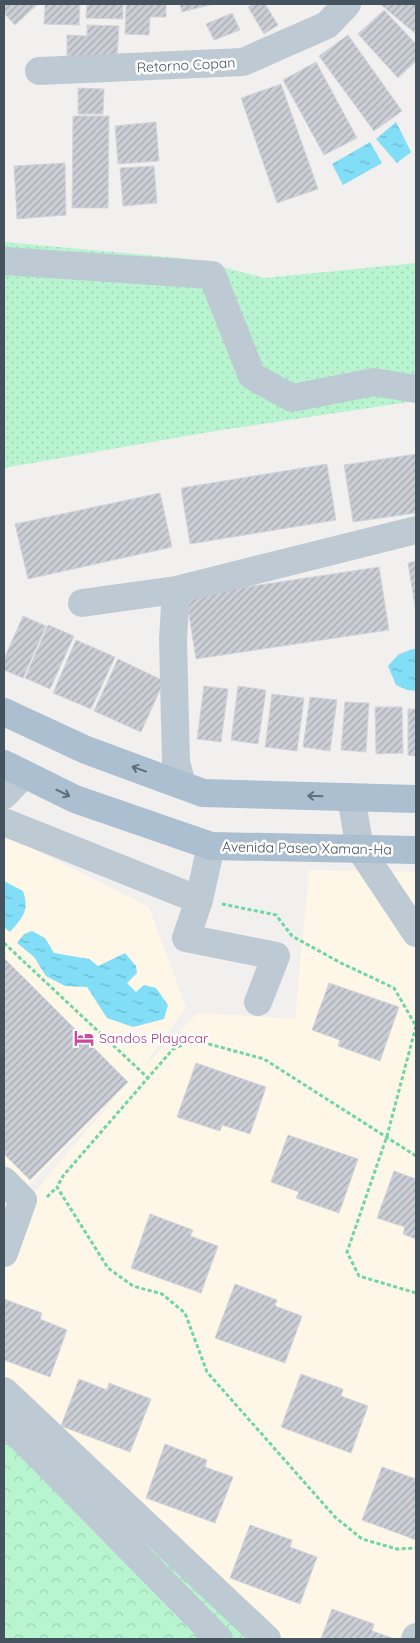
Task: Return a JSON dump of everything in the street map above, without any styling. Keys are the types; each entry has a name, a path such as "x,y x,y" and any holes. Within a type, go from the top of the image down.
{"main road":[{"path":"4,712 86,750 203,793 416,799"},
{"name":"Avenida Paseo Xaman-Ha","path":"14,769 75,799 211,846 416,850"}],"street":[{"name":"Retorno Copan","path":"39,72 243,62 327,25 346,4"},
{"path":"4,261 212,275 252,376 292,398 374,382 416,389"},
{"path":"82,603 176,590 416,530"},
{"path":"176,590 173,639 176,762 182,785"},
{"path":"4,795 14,769"},
{"path":"351,797 360,849 416,933"},
{"path":"4,822 199,900"},
{"path":"211,846 199,900 186,938 276,956 258,1002"},
{"path":"4,1181 23,1200 4,1253"},
{"path":"4,1391 267,1639"},
{"path":"4,1420 219,1639"}],"path":[{"path":"199,900 276,915 292,936 341,964 394,988 416,1026 388,1136 347,1252 359,1276 416,1294"},
{"path":"4,943 148,1078"},
{"path":"416,1156 388,1136 264,1059 194,1040 173,1049 63,1176 57,1187 108,1268 133,1286 162,1294 185,1313 207,1372 336,1517 362,1539 397,1549 416,1548"}],"shaded area":[{"path":"4,834 149,907 186,1007 144,1066 197,1013 295,1019 309,870 416,872 416,1639 255,1639 4,1383 4,1265 29,1199 117,1095 28,1186 4,1162"}],"green space":[{"path":"4,242 190,259 265,278 416,263 416,401 209,432 4,468"},
{"path":"4,1383 255,1639 4,1639"}],"water":[{"path":"396,122 411,152 397,163 376,139"},
{"path":"370,142 382,163 343,185 332,164"},
{"path":"416,649 416,691 407,690 396,685 388,666 398,655"},
{"path":"4,881 23,891 26,904 24,914 10,932 4,927"},
{"path":"32,931 45,938 54,953 89,959 98,966 125,953 136,966 137,973 127,983 136,992 144,985 156,988 168,1005 164,1019 133,1027 107,1018 87,987 65,986 46,976 34,957 17,943 24,934"}],"building":[{"path":"4,4 38,4 15,25 4,13"},
{"path":"45,4 80,4 79,25 44,24"},
{"path":"87,4 123,4 123,19 86,18"},
{"path":"126,4 166,4 166,17 150,17 149,35 125,34"},
{"path":"180,4 213,4 182,12"},
{"path":"254,4 265,4 278,25 264,34 248,7"},
{"path":"380,4 416,4 416,34"},
{"path":"384,10 416,44 416,64 415,62 398,78 358,34"},
{"path":"232,13 240,30 214,40 206,24"},
{"path":"87,25 119,26 117,58 67,56 67,35 87,36"},
{"path":"348,35 402,111 374,131 319,56"},
{"path":"316,62 357,138 324,155 283,80"},
{"path":"281,84 318,189 277,203 241,98"},
{"path":"78,88 104,89 103,114 78,114"},
{"path":"73,116 109,116 108,208 72,208"},
{"path":"156,122 159,161 118,164 115,126"},
{"path":"65,163 66,215 17,219 14,166"},
{"path":"154,166 157,203 123,206 120,168"},
{"path":"416,454 416,513 353,522 344,465"},
{"path":"327,464 336,520 190,544 181,488"},
{"path":"160,493 172,547 28,579 15,524"},
{"path":"416,561 416,613 408,563"},
{"path":"379,567 389,630 196,659 186,596"},
{"path":"23,616 46,626 23,678 4,670 4,659"},
{"path":"48,625 74,636 50,689 25,678"},
{"path":"76,640 115,657 91,709 53,693"},
{"path":"118,659 164,681 141,732 94,711"},
{"path":"204,686 228,689 221,742 197,739"},
{"path":"238,686 266,690 258,744 231,740"},
{"path":"272,694 304,698 297,751 265,747"},
{"path":"310,697 337,700 330,751 303,747"},
{"path":"345,702 369,703 366,752 341,750"},
{"path":"375,707 402,707 403,753 376,754"},
{"path":"408,709 416,709 416,756 408,755"},
{"path":"4,958 128,1082 30,1180 4,1154"},
{"path":"329,983 399,1007 380,1061 338,1046 340,1040 312,1030"},
{"path":"196,1063 266,1087 250,1134 222,1125 220,1131 177,1117"},
{"path":"288,1135 358,1159 339,1213 296,1198 299,1192 271,1182"},
{"path":"394,1171 416,1179 416,1239 403,1234 405,1227 377,1218"},
{"path":"150,1214 193,1230 190,1236 218,1246 201,1293 131,1268"},
{"path":"235,1284 277,1300 275,1306 302,1316 285,1363 215,1338"},
{"path":"4,1299 42,1313 40,1319 67,1330 50,1377 4,1360"},
{"path":"301,1374 343,1389 341,1396 368,1406 351,1453 281,1427"},
{"path":"79,1379 107,1390 109,1383 151,1399 130,1452 61,1426"},
{"path":"165,1444 207,1460 205,1467 233,1477 215,1523 146,1498"},
{"path":"382,1467 416,1479 416,1540 362,1520"},
{"path":"250,1525 292,1540 290,1547 317,1557 300,1604 230,1578"},
{"path":"332,1609 374,1624 372,1631 395,1639 321,1639"}],"place":[{"name":"Sandos Playacar","path":"84,1038"}]}
